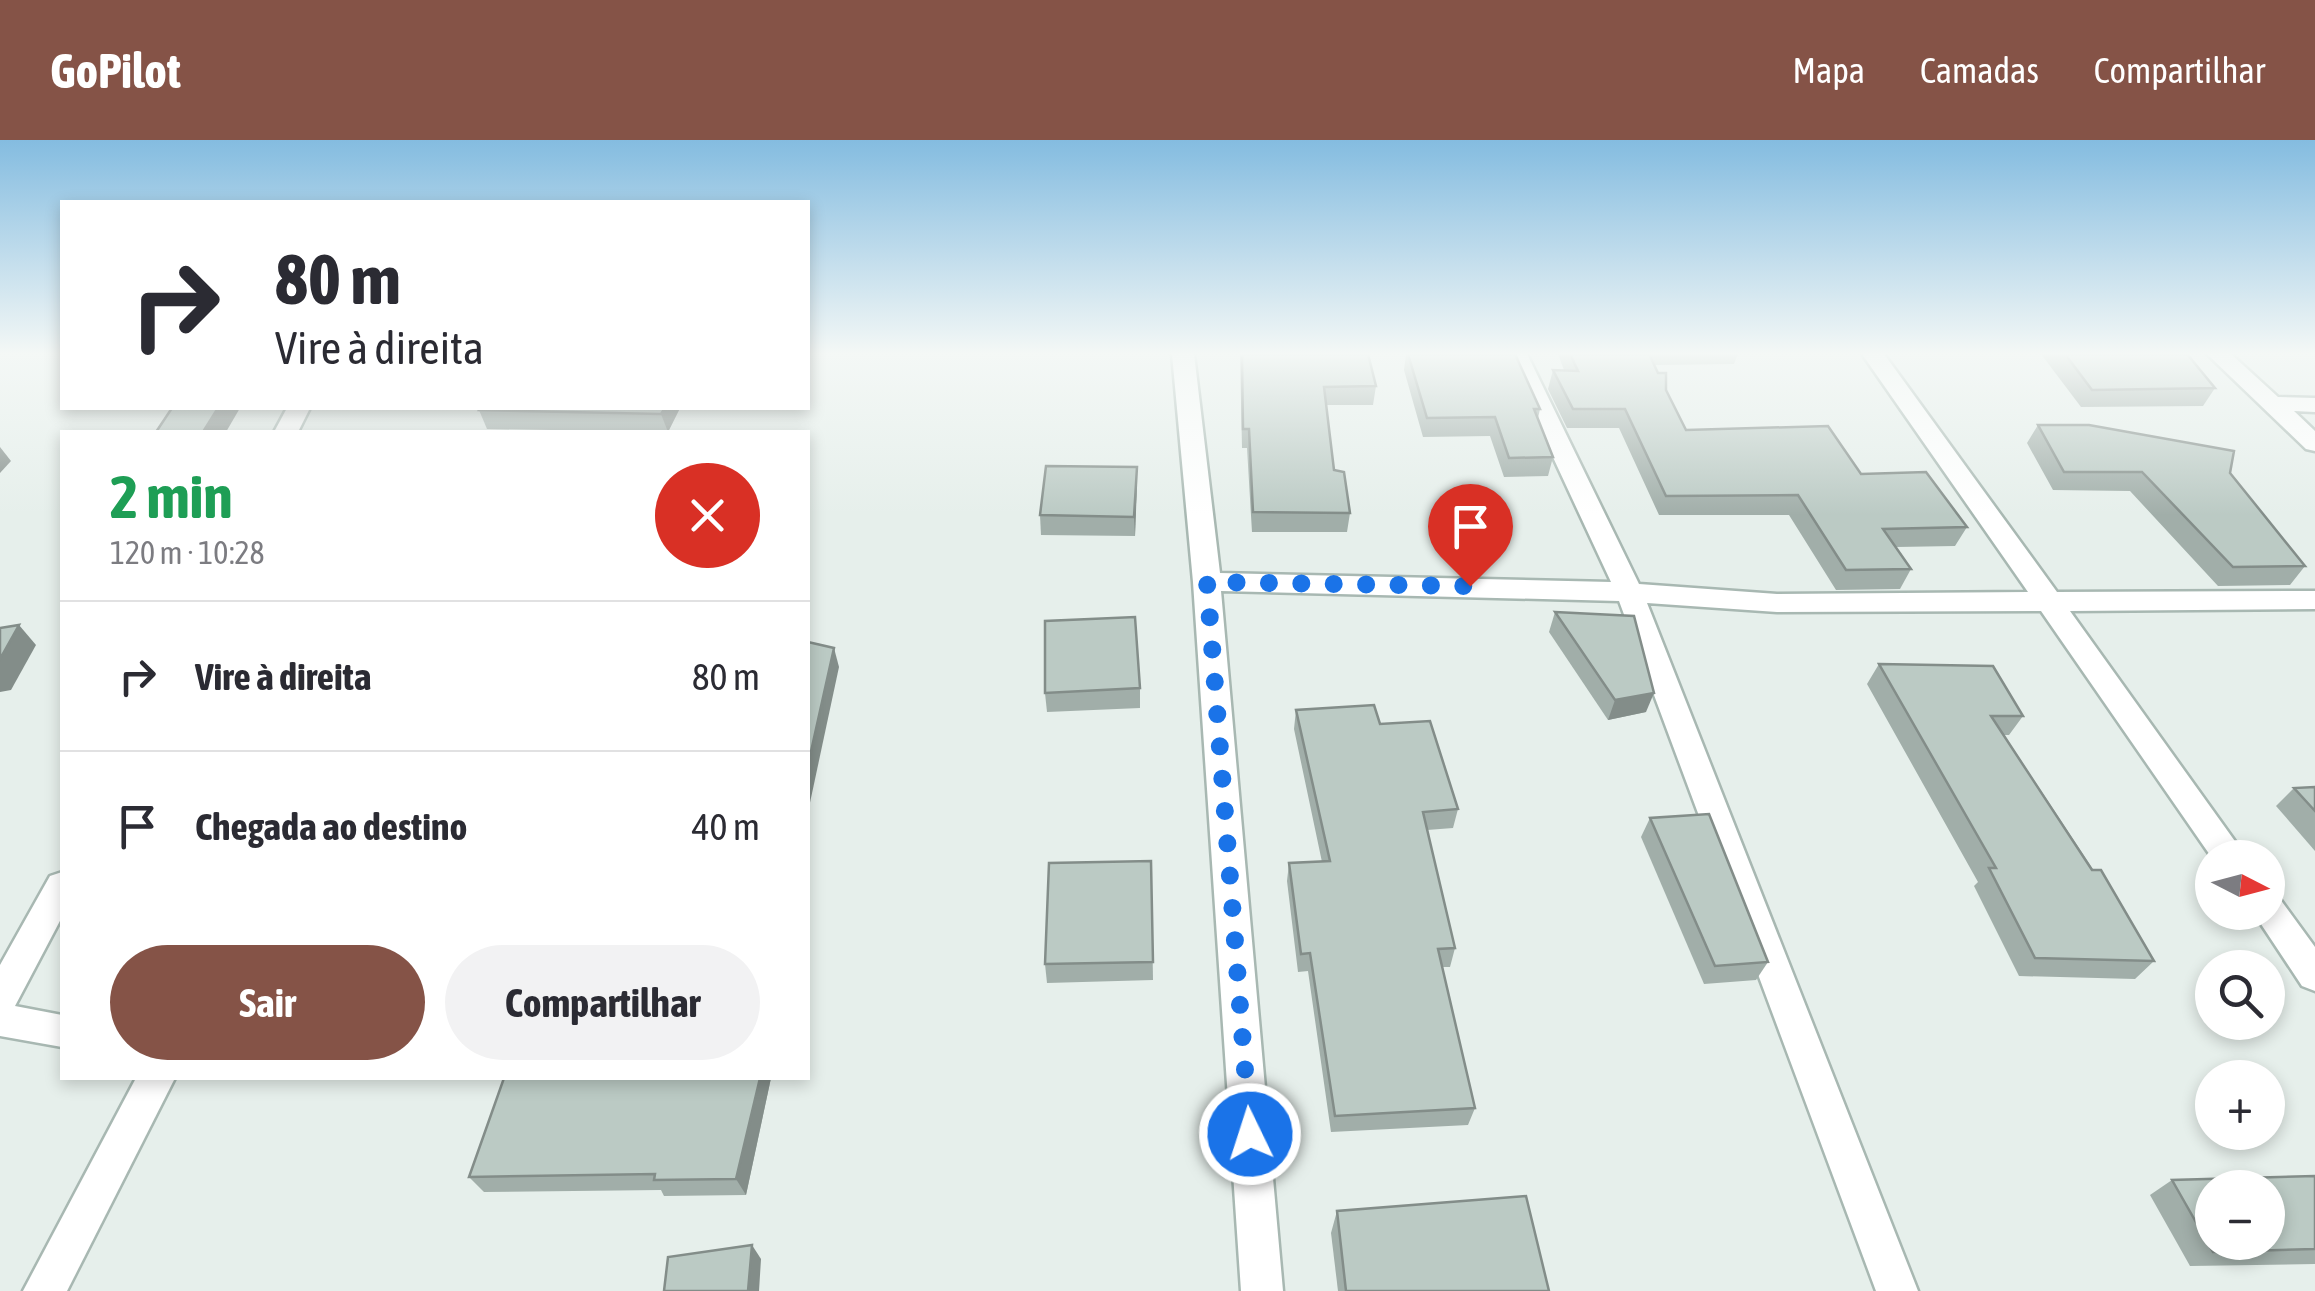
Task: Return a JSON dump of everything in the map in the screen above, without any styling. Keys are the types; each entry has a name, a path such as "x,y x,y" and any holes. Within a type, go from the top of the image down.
{"street":[{"path":"1189,408 1207,582 1262,1291"},
{"path":"1541,408 1630,595 1897,1291"},
{"path":"1910,408 2218,840"},
{"path":"2276,408 2315,444"},
{"path":"1207,582 1544,586 1777,603 2315,600"},
{"path":"0,999 60,890"},
{"path":"2283,930 2315,976"},
{"path":"0,1020 60,1031"},
{"path":"44,1291 155,1080"}],"building":[{"path":"1243,408 1326,408 1334,470 1344,472 1350,513 1253,512 1249,429 1243,429"},
{"path":"1424,408 1539,408 1534,409 1553,457 1509,458 1495,417 1427,418"},
{"path":"1675,408 1686,430 1828,426 1861,474 1926,472 1967,527 1883,529 1911,569 1846,570 1798,495 1666,496 1625,409 1573,409"},
{"path":"171,410 217,410 204,430 157,430"},
{"path":"479,410 664,410 661,414"},
{"path":"2038,425 2089,425 2234,451 2230,473 2305,566 2233,567 2142,472 2064,472"},
{"path":"1046,466 1137,467 1134,517 1040,515"},
{"path":"1555,612 1634,616 1654,693 1615,700"},
{"path":"1135,617 1140,688 1045,693 1045,621"},
{"path":"19,625 0,659 0,628"},
{"path":"810,642 834,648 810,756"},
{"path":"1879,664 1993,666 2023,716 1991,716 2092,870 2101,870 2154,961 2035,958 1989,868 1996,868"},
{"path":"1374,705 1380,724 1430,721 1458,809 1423,812 1455,948 1438,949 1475,1108 1335,1116 1310,953 1301,954 1289,863 1330,861 1296,710"},
{"path":"2315,787 2315,811 2294,788"},
{"path":"1709,814 1768,962 1715,966 1650,818"},
{"path":"1151,861 1153,962 1045,964 1049,863"},
{"path":"503,1080 760,1080 736,1179 654,1180 655,1174 469,1177"},
{"path":"2315,1176 2315,1249 2285,1250 2285,1177"},
{"path":"2195,1179 2195,1220 2172,1180"},
{"path":"1526,1196 1549,1291 1346,1291 1337,1211"},
{"path":"752,1245 748,1291 664,1291 668,1257"}],"route":[{"path":"1250,1134 1207,582 1470,586"}]}
